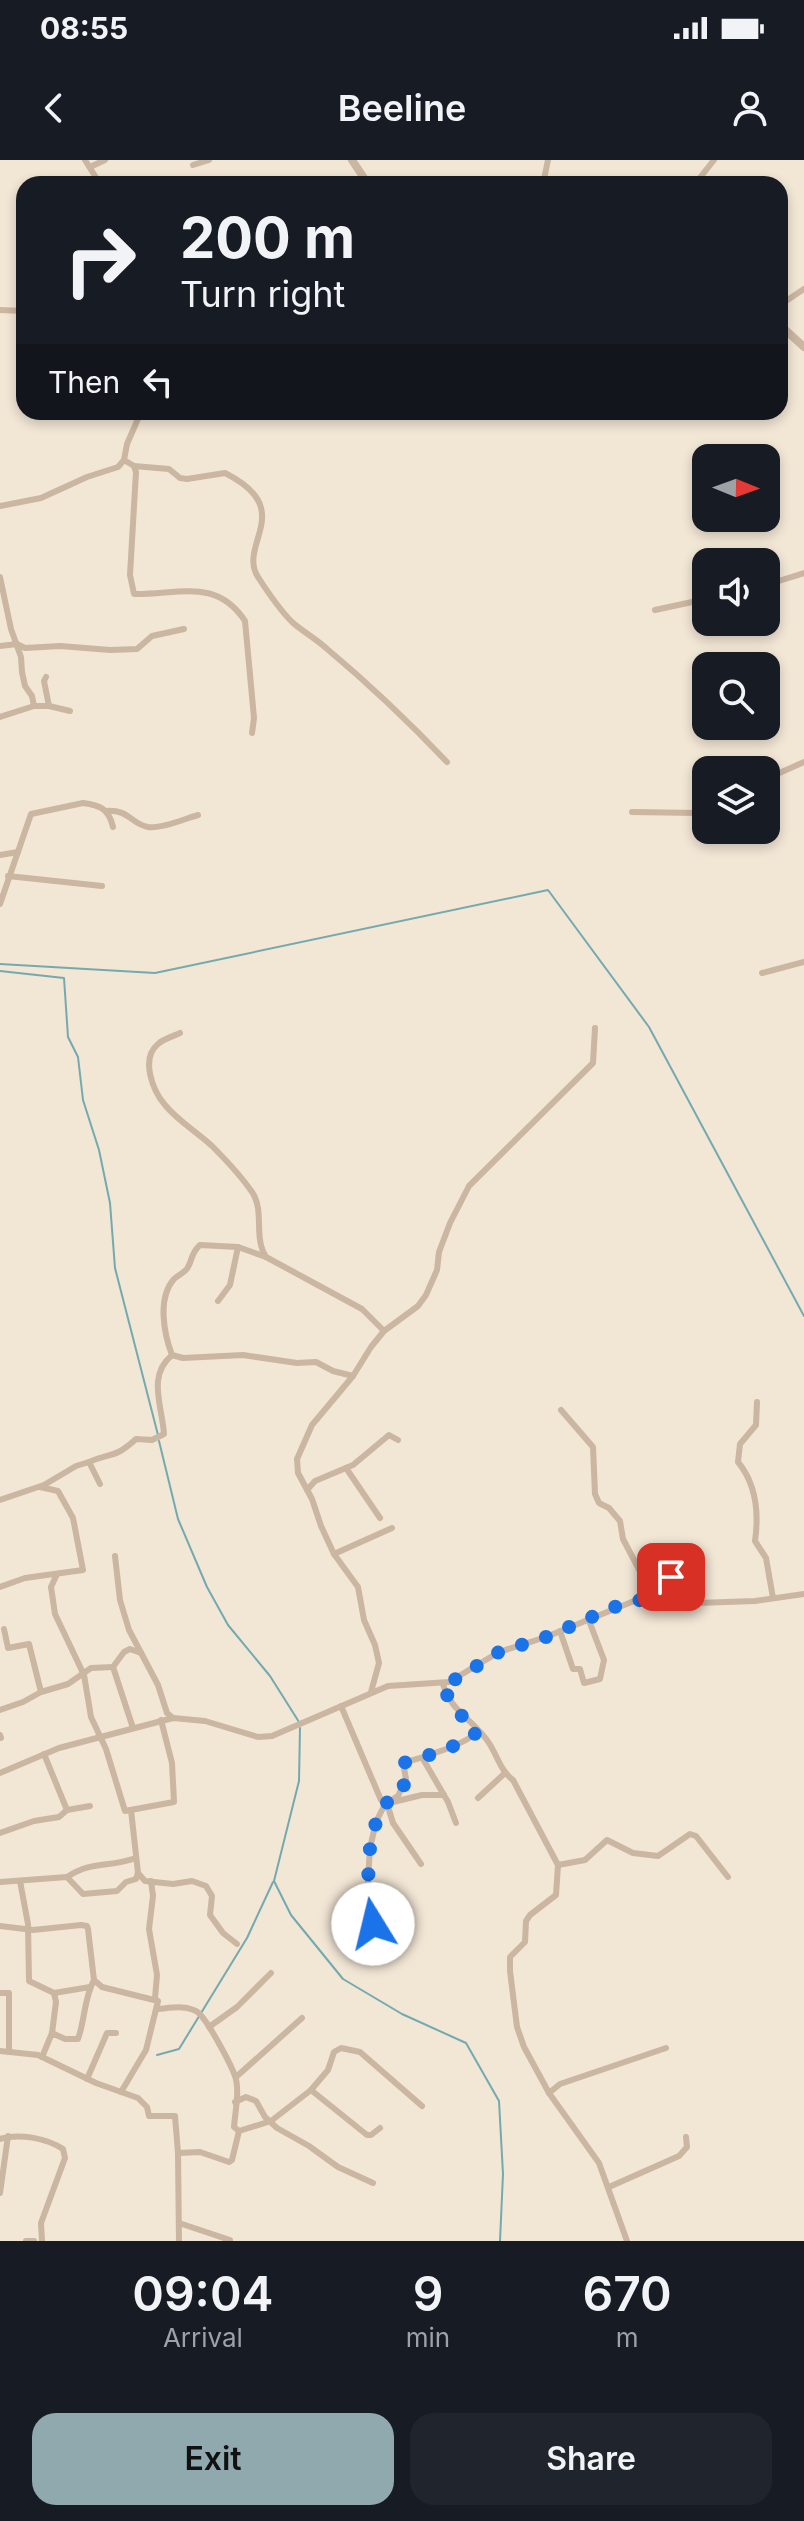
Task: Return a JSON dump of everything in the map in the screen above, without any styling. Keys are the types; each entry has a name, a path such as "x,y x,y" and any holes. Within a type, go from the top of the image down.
{"street":[{"path":"85,160 95,176"},
{"path":"90,167 105,160"},
{"path":"193,165 209,160"},
{"path":"701,176 714,160"},
{"path":"788,332 804,347"},
{"path":"0,506 41,498 118,467 124,460 138,420"},
{"path":"124,460 134,466 169,469 180,478 187,479 225,473 254,494 261,503 262,529 254,554 255,575 290,621 326,647 384,699 447,762"},
{"path":"134,466 137,483 130,575 134,594 210,593 222,596 238,611 245,621 254,718 252,733"},
{"path":"780,581 804,573"},
{"path":"0,577 25,686 34,706"},
{"path":"655,610 692,602"},
{"path":"0,646 137,649 152,636 184,629"},
{"path":"46,677 44,681 49,706"},
{"path":"0,717 34,706 70,711"},
{"path":"780,773 804,762"},
{"path":"0,904 29,817 35,811 56,810 83,803 106,811 123,812 142,825 151,827 198,815"},
{"path":"106,811 113,827"},
{"path":"632,812 692,813"},
{"path":"0,855 18,852"},
{"path":"8,876 102,886"},
{"path":"762,973 804,962"},
{"path":"371,1692 379,1663 364,1620 358,1587 334,1554 297,1469 297,1459 312,1425 353,1376 384,1331 418,1306 426,1295 437,1270 439,1252 450,1223 469,1186 593,1063 595,1028"},
{"path":"180,1033 158,1044 150,1057 149,1069 153,1081 164,1104 229,1163 253,1193 259,1219 258,1238 266,1257"},
{"path":"172,1355 166,1340 166,1295 173,1280 188,1268 192,1252 200,1245 238,1247 266,1257 362,1309 384,1331"},
{"path":"218,1301 230,1285 238,1247"},
{"path":"172,1355 183,1358 243,1355 297,1363 316,1362 333,1371 353,1376"},
{"path":"0,1500 40,1487 76,1466 98,1458 112,1457 136,1439 152,1440 164,1434 157,1376 161,1364 172,1355"},
{"path":"757,1402 756,1425 740,1444 738,1462 753,1486 757,1527 755,1541 766,1558 773,1598"},
{"path":"561,1410 593,1447 595,1494 599,1503 609,1508 620,1521 623,1539 644,1579 644,1599"},
{"path":"307,1490 315,1481 346,1468 389,1435 398,1440"},
{"path":"89,1462 100,1484"},
{"path":"346,1468 380,1518"},
{"path":"0,1587 25,1578 81,1572 83,1567 73,1518 55,1489 40,1487"},
{"path":"334,1554 392,1528"},
{"path":"115,1556 120,1600 129,1630 158,1685 167,1713 173,1718"},
{"path":"644,1599 650,1591 685,1569"},
{"path":"57,1574 51,1587 55,1614 84,1675 91,1717 125,1811 174,1802 172,1763 161,1720"},
{"path":"0,1773 44,1754 100,1736 173,1718 205,1721 266,1738 371,1692 404,1684 443,1684 499,1652 560,1631 617,1606 644,1599 697,1603 804,1594"},
{"path":"560,1631 573,1669 580,1669 584,1683 600,1679 604,1660 588,1618"},
{"path":"4,1629 8,1648 29,1644 41,1692"},
{"path":"113,1667 130,1649 143,1653"},
{"path":"0,1710 68,1684 91,1668 113,1667"},
{"path":"113,1667 133,1728"},
{"path":"443,1684 455,1707 488,1741 505,1773 513,1780 558,1865 556,1895 530,1915 526,1921 525,1942 510,1957 517,2027 524,2047 549,2093 599,2163 627,2241"},
{"path":"341,1706 363,1760 387,1803 393,1823 421,1864"},
{"path":"373,1924 367,1896 367,1871 376,1822 387,1803 401,1793 406,1779 403,1763 423,1759 434,1751 472,1739 477,1731"},
{"path":"44,1754 67,1810"},
{"path":"423,1759 456,1823"},
{"path":"478,1798 505,1773"},
{"path":"387,1803 422,1795 444,1795"},
{"path":"0,1833 34,1821 59,1817 67,1810 90,1806"},
{"path":"67,1877 83,1894 117,1891 126,1882 136,1879 138,1873 131,1810"},
{"path":"558,1865 585,1860 607,1840 633,1853 658,1856 690,1834 696,1836 728,1877"},
{"path":"0,1882 67,1877 82,1867 117,1865 136,1858"},
{"path":"138,1873 145,1881 173,1884 192,1881 206,1886 212,1896 210,1915 237,1944"},
{"path":"20,1881 28,1924 29,1981 54,1993 92,1984 155,1998"},
{"path":"121,2092 146,2050 158,2009 155,1998 157,1975 149,1929 153,1896 151,1881"},
{"path":"0,1926 26,1930 87,1926 92,1984 84,2024 78,2039 65,2039 52,2033"},
{"path":"209,2027 237,2007 271,1973"},
{"path":"0,1993 9,1993 9,2051"},
{"path":"42,2057 52,2033 56,2002 54,1993"},
{"path":"158,2009 186,2008 198,2012 209,2027 236,2077 234,2127 239,2131"},
{"path":"236,2077 302,2018"},
{"path":"87,2079 107,2033 116,2033"},
{"path":"549,2093 560,2084 666,2048"},
{"path":"239,2131 271,2121 311,2090 328,2070 336,2049 356,2049 422,2106"},
{"path":"0,2051 42,2057 87,2079 139,2098 147,2107 149,2116 176,2117 179,2241"},
{"path":"311,2090 367,2135 380,2128"},
{"path":"235,2102 246,2097 256,2101 265,2117 277,2128 338,2167 373,2183"},
{"path":"178,2153 200,2152 229,2162 239,2131"},
{"path":"0,2139 8,2136 49,2142 63,2149 65,2154 41,2223 42,2241"},
{"path":"0,2193 8,2136"},
{"path":"609,2187 679,2156 687,2147 686,2137"},
{"path":"179,2223 230,2240"},
{"path":"26,2241 34,2241"}],"waterway":[{"path":"0,964 155,973 548,890 649,1027 804,1316"},
{"path":"0,971 64,978 68,1037 78,1057 83,1100 99,1150 110,1203 115,1268 158,1435"},
{"path":"159,1441 178,1519 207,1587 228,1625 270,1676 299,1722"},
{"path":"300,1728 299,1781 274,1881 291,1915 343,1979 402,2014 466,2043 499,2101 503,2174 500,2241"},
{"path":"157,2055 179,2049 247,1938 273,1882"}],"route":[{"path":"373,1924 367,1896 370,1848 376,1822 385,1804 401,1793 406,1779 403,1763 423,1759 434,1751 472,1739 477,1731 455,1707 443,1684 499,1652 546,1637 617,1606 644,1599 650,1591 671,1577"}]}
